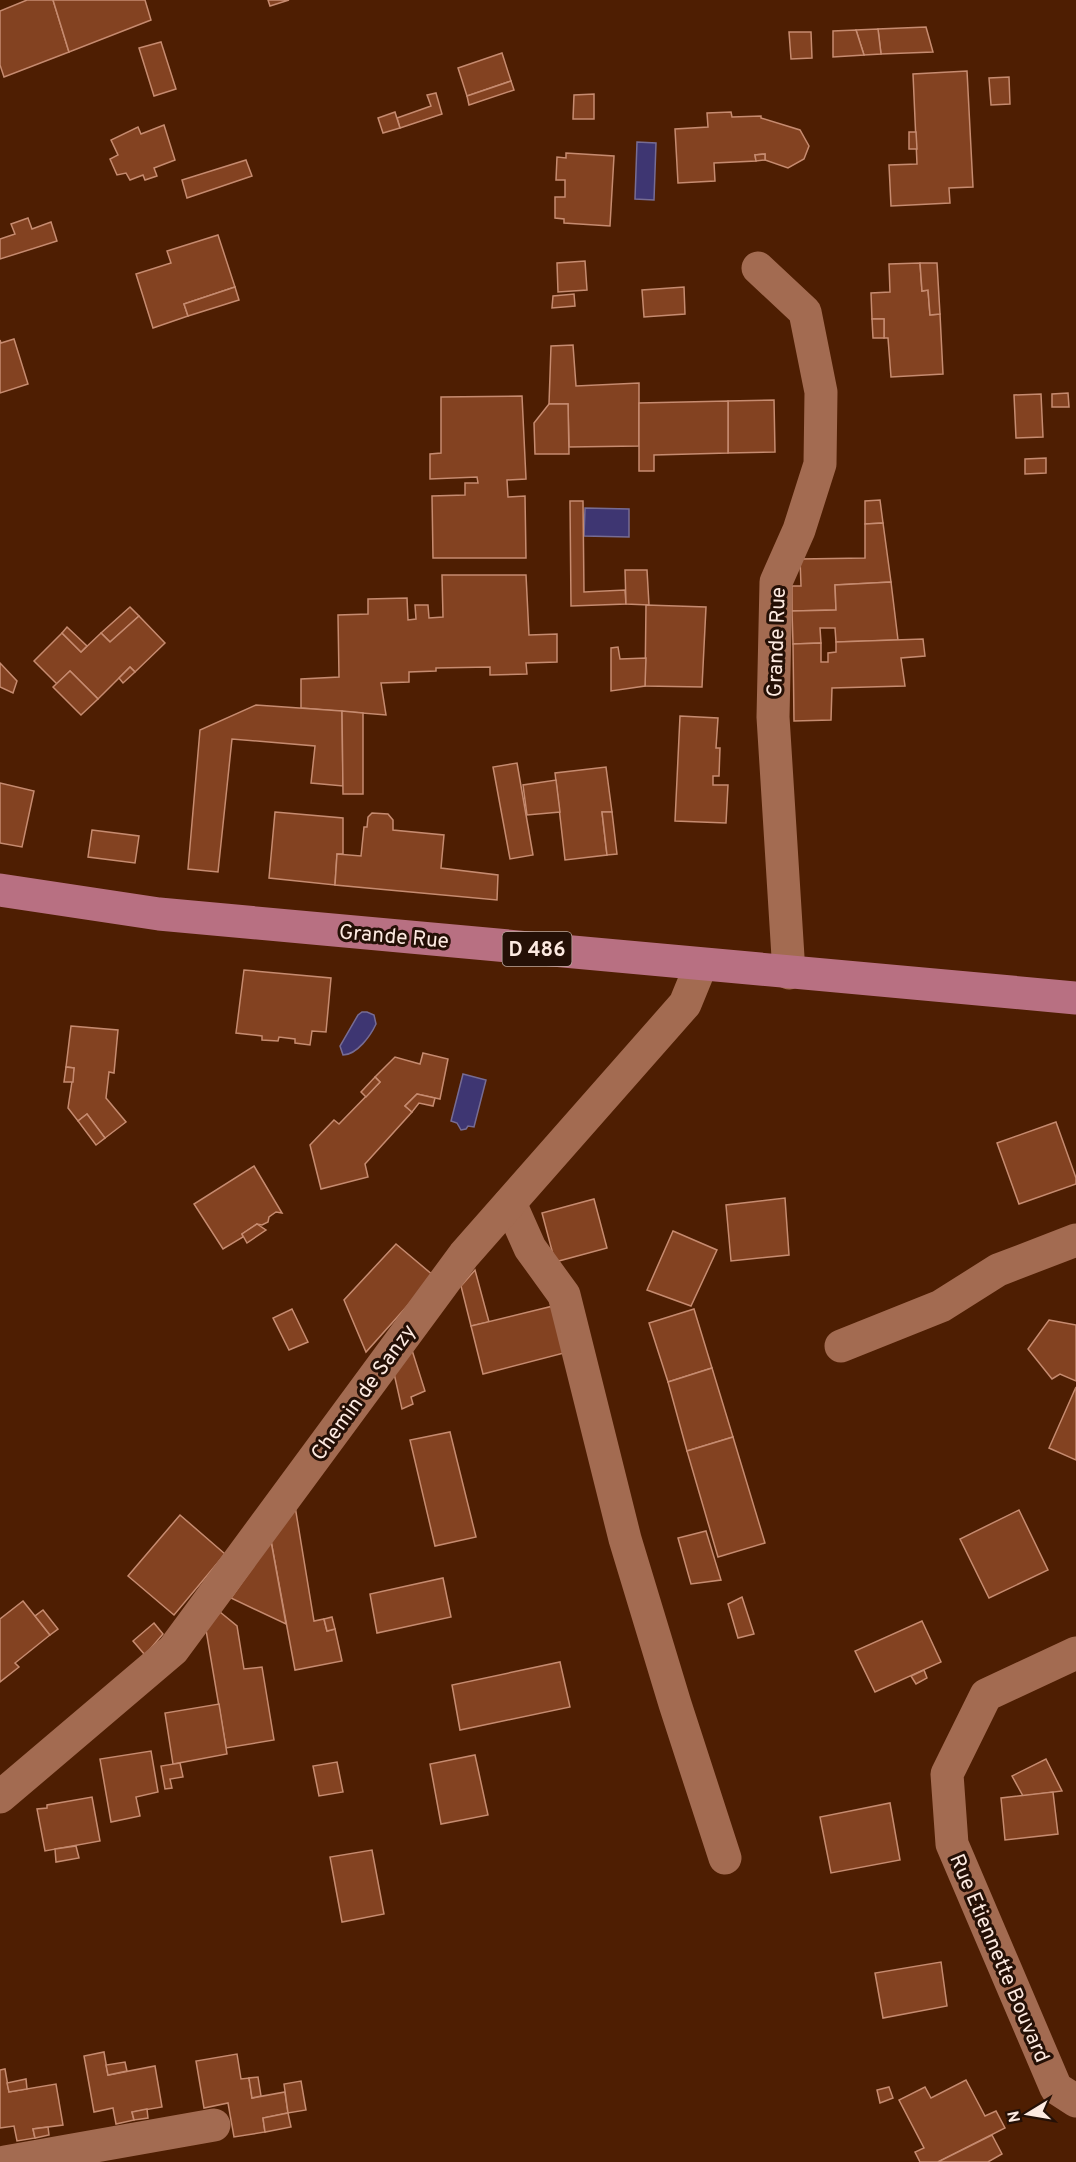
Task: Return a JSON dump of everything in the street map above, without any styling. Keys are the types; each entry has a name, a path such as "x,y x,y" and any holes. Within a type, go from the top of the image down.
{"main road":[{"name":"Grande Rue","path":"0,890 159,914 1076,998"}],"street":[{"name":"Grande Rue","path":"758,268 805,312 821,392 820,464 800,530 776,582 773,717 789,973"},
{"name":"Chemin de Sanzy","path":"0,1797 173,1650 464,1256 685,1004 701,965"},
{"path":"510,1203 530,1248 564,1295 625,1539 725,1858"},
{"path":"841,1346 941,1306 998,1270 1076,1240"},
{"name":"Rue Etiennette Bouvard","path":"1076,1653 986,1695 947,1774 952,1844 1056,2088 1076,2101"},
{"path":"5,2162 213,2125"}],"shaded area":[{"path":"637,142 656,143 654,200 635,199"},
{"path":"585,508 629,509 629,537 584,536"},
{"path":"362,1012 374,1015 376,1024 358,1048 343,1055 340,1046"},
{"path":"463,1074 486,1080 474,1127 468,1126 461,1130 457,1123 451,1121"}],"building":[{"path":"27,0 53,0 69,52 4,77 0,65 0,11"},
{"path":"53,0 145,0 151,20 69,52"},
{"path":"268,0 289,0 270,6"},
{"path":"926,27 933,52 881,54 878,29"},
{"path":"878,29 881,54 864,55 856,30"},
{"path":"856,30 864,55 833,57 833,31"},
{"path":"789,32 811,32 812,58 791,59"},
{"path":"161,42 176,89 154,96 139,48"},
{"path":"502,53 511,81 467,96 458,68"},
{"path":"967,71 973,187 949,188 950,203 891,206 889,165 917,164 913,74"},
{"path":"1009,77 1010,104 991,105 989,78"},
{"path":"511,81 514,90 469,105 467,96"},
{"path":"436,93 442,114 400,128 397,118 431,106 427,95"},
{"path":"594,94 594,119 573,119 574,95"},
{"path":"395,112 400,128 383,133 378,118"},
{"path":"731,112 732,117 761,116 761,118 800,130 809,146 804,159 788,168 765,160 765,154 755,155 756,161 714,163 715,181 678,183 675,129 708,127 707,113"},
{"path":"164,125 175,160 154,168 157,176 145,180 143,175 130,180 126,173 117,175 110,159 118,155 111,140 138,127 141,134"},
{"path":"909,132 916,132 917,149 909,149"},
{"path":"566,153 614,156 610,226 564,223 564,219 555,218 555,197 565,197 565,180 556,180 557,157 566,158"},
{"path":"765,154 765,160 756,161 755,155"},
{"path":"246,160 252,176 187,198 182,180"},
{"path":"28,218 32,229 51,222 57,241 0,259 0,239 15,234 11,224"},
{"path":"218,235 235,287 184,304 188,316 153,328 136,274 171,263 167,251"},
{"path":"585,261 587,290 558,292 557,263"},
{"path":"920,263 922,291 928,290 930,315 940,314 943,374 891,377 888,338 884,338 884,319 872,319 871,293 890,292 889,264"},
{"path":"920,263 937,263 940,314 930,315 928,290 922,291"},
{"path":"235,287 239,300 188,316 184,304"},
{"path":"684,287 685,314 644,317 642,290"},
{"path":"574,294 575,306 552,308 553,296"},
{"path":"872,319 884,319 884,338 873,338"},
{"path":"14,339 28,384 0,393 0,340 1,343"},
{"path":"573,345 576,386 639,383 639,446 569,447 568,404 549,404 551,346"},
{"path":"1068,393 1069,407 1052,407 1052,394"},
{"path":"1041,394 1043,437 1016,438 1014,395"},
{"path":"522,396 526,479 507,480 508,497 525,496 526,558 433,558 432,496 465,495 465,483 478,483 477,477 430,479 430,454 441,453 441,397"},
{"path":"774,400 775,452 728,453 728,401"},
{"path":"728,401 728,453 654,455 654,471 639,471 639,403"},
{"path":"549,404 568,404 569,454 535,454 534,423"},
{"path":"1046,458 1046,473 1025,474 1025,459"},
{"path":"880,500 883,523 865,524 865,501"},
{"path":"570,501 583,501 584,592 625,590 626,604 571,606"},
{"path":"883,523 891,582 835,585 836,610 792,611 792,586 801,586 800,559 865,558 865,524"},
{"path":"625,570 647,570 649,605 626,604"},
{"path":"442,575 526,575 529,635 557,634 557,662 526,663 527,674 490,675 490,667 436,668 436,671 409,672 409,682 381,683 386,715 301,708 301,679 339,677 338,615 368,614 368,599 407,598 408,620 416,619 415,605 428,605 429,618 443,617"},
{"path":"891,582 898,640 836,642 835,628 820,628 821,643 793,644 792,611 836,610 835,585"},
{"path":"646,605 706,607 702,687 645,686"},
{"path":"130,607 139,616 110,642 101,633"},
{"path":"139,616 165,643 135,672 130,667 98,699 70,671 57,684 34,661 62,633 81,652 101,633 110,642"},
{"path":"67,627 87,646 81,652 62,633"},
{"path":"923,639 925,656 901,658 905,686 832,688 831,720 794,721 793,644 821,643 821,662 828,662 828,653 836,652 836,642"},
{"path":"618,647 620,659 646,658 645,686 611,691 611,648"},
{"path":"0,663 17,681 13,693 0,687"},
{"path":"130,667 135,672 123,683 119,678"},
{"path":"70,671 98,699 81,715 53,687"},
{"path":"256,705 342,711 343,786 311,783 315,746 232,739 218,872 188,869 200,730"},
{"path":"342,711 363,713 363,794 343,794"},
{"path":"680,716 718,718 716,748 720,748 719,776 713,776 713,785 728,785 726,823 675,821"},
{"path":"517,763 533,855 510,859 493,767"},
{"path":"606,767 612,812 602,812 607,855 565,860 555,773"},
{"path":"556,780 560,812 527,815 523,785"},
{"path":"0,783 34,791 22,847 0,843"},
{"path":"275,812 343,818 343,854 337,854 335,885 269,878"},
{"path":"602,812 612,812 617,854 607,855"},
{"path":"372,813 388,814 393,820 393,830 444,835 441,868 498,875 497,900 335,885 337,854 361,856 364,827 367,827 368,817"},
{"path":"92,830 139,836 135,863 88,857"},
{"path":"244,970 331,978 326,1032 312,1031 310,1045 295,1043 295,1039 279,1037 278,1041 262,1040 262,1036 236,1033"},
{"path":"71,1026 118,1030 114,1073 109,1072 106,1098 126,1122 105,1138 87,1114 78,1121 68,1108 74,1068 66,1067"},
{"path":"423,1053 448,1059 440,1099 417,1094 405,1106 412,1112 365,1164 368,1177 321,1189 310,1145 334,1120 339,1124 380,1082 375,1077 395,1057 420,1064"},
{"path":"66,1067 74,1068 73,1082 64,1082"},
{"path":"375,1077 380,1082 366,1097 361,1092"},
{"path":"417,1094 435,1098 433,1106 419,1103 412,1112 405,1106"},
{"path":"87,1114 105,1138 96,1145 78,1121"},
{"path":"1056,1122 1076,1178 1076,1184 1019,1204 997,1143"},
{"path":"254,1166 282,1213 276,1212 269,1217 268,1222 262,1225 257,1224 242,1234 243,1237 223,1249 194,1204"},
{"path":"785,1198 789,1255 731,1261 726,1205"},
{"path":"594,1199 607,1248 555,1262 542,1213"},
{"path":"257,1224 266,1230 247,1243 242,1234"},
{"path":"673,1231 717,1250 691,1306 647,1290"},
{"path":"396,1244 434,1276 366,1352 344,1300"},
{"path":"475,1270 489,1322 471,1326 461,1286"},
{"path":"553,1306 564,1353 483,1374 471,1326"},
{"path":"292,1309 308,1342 289,1350 273,1318"},
{"path":"694,1309 712,1368 668,1382 649,1323"},
{"path":"1049,1320 1076,1325 1076,1381 1060,1374 1052,1379 1028,1349"},
{"path":"411,1347 425,1391 411,1397 413,1404 402,1409 393,1369"},
{"path":"712,1368 733,1437 687,1451 668,1382"},
{"path":"1076,1387 1076,1460 1049,1448"},
{"path":"450,1432 476,1537 435,1546 410,1440"},
{"path":"733,1437 765,1543 718,1557 687,1451"},
{"path":"295,1506 314,1621 324,1619 327,1631 335,1629 342,1661 295,1670 271,1541"},
{"path":"1019,1510 1048,1570 989,1598 960,1539"},
{"path":"180,1515 225,1554 174,1615 128,1576"},
{"path":"706,1531 721,1580 691,1584 678,1538"},
{"path":"271,1541 286,1624 231,1598"},
{"path":"443,1578 451,1617 377,1633 370,1594"},
{"path":"742,1597 754,1634 738,1638 728,1604"},
{"path":"23,1601 50,1635 15,1663 19,1667 0,1682 0,1619"},
{"path":"43,1610 58,1629 50,1635 35,1616"},
{"path":"220,1612 237,1626 244,1669 262,1667 274,1740 226,1748 206,1630"},
{"path":"332,1617 335,1629 327,1631 324,1619"},
{"path":"922,1621 941,1662 875,1692 855,1651"},
{"path":"154,1623 163,1634 145,1655 133,1641"},
{"path":"560,1662 570,1707 460,1730 452,1685"},
{"path":"924,1670 927,1678 916,1684 911,1676"},
{"path":"219,1704 227,1754 173,1764 165,1713"},
{"path":"151,1751 158,1792 136,1797 140,1816 111,1822 100,1759"},
{"path":"475,1755 488,1815 441,1824 430,1764"},
{"path":"1046,1759 1062,1791 1023,1796 1012,1776"},
{"path":"337,1762 343,1792 319,1796 313,1766"},
{"path":"180,1763 183,1777 170,1779 172,1788 165,1789 161,1766"},
{"path":"1053,1792 1058,1834 1005,1840 1001,1798"},
{"path":"92,1797 100,1841 45,1851 37,1809"},
{"path":"890,1803 900,1860 831,1873 820,1817"},
{"path":"76,1846 79,1858 56,1862 55,1849"},
{"path":"372,1850 384,1914 342,1922 330,1857"},
{"path":"941,1962 947,2006 883,2018 875,1973"},
{"path":"104,2052 108,2075 155,2066 162,2107 132,2112 134,2120 116,2124 113,2108 94,2112 84,2056"},
{"path":"237,2054 241,2079 249,2078 252,2098 285,2092 288,2113 263,2118 265,2132 234,2137 228,2103 204,2108 196,2061"},
{"path":"125,2062 127,2071 108,2075 106,2065"},
{"path":"5,2069 9,2092 56,2084 63,2125 33,2129 35,2138 17,2141 14,2126 0,2128 0,2070"},
{"path":"258,2077 261,2096 252,2098 249,2078"},
{"path":"26,2079 27,2089 9,2092 7,2083"},
{"path":"966,2080 985,2116 996,2111 1005,2128 938,2162 920,2162 915,2152 924,2148 899,2100 925,2087 931,2098"},
{"path":"301,2081 306,2110 288,2113 284,2084"},
{"path":"889,2087 893,2098 880,2103 877,2090"},
{"path":"147,2109 148,2118 134,2120 132,2112"},
{"path":"288,2113 291,2127 265,2132 263,2118"},
{"path":"48,2127 49,2135 35,2138 33,2129"},
{"path":"992,2135 1002,2154 988,2162 938,2162"}]}
